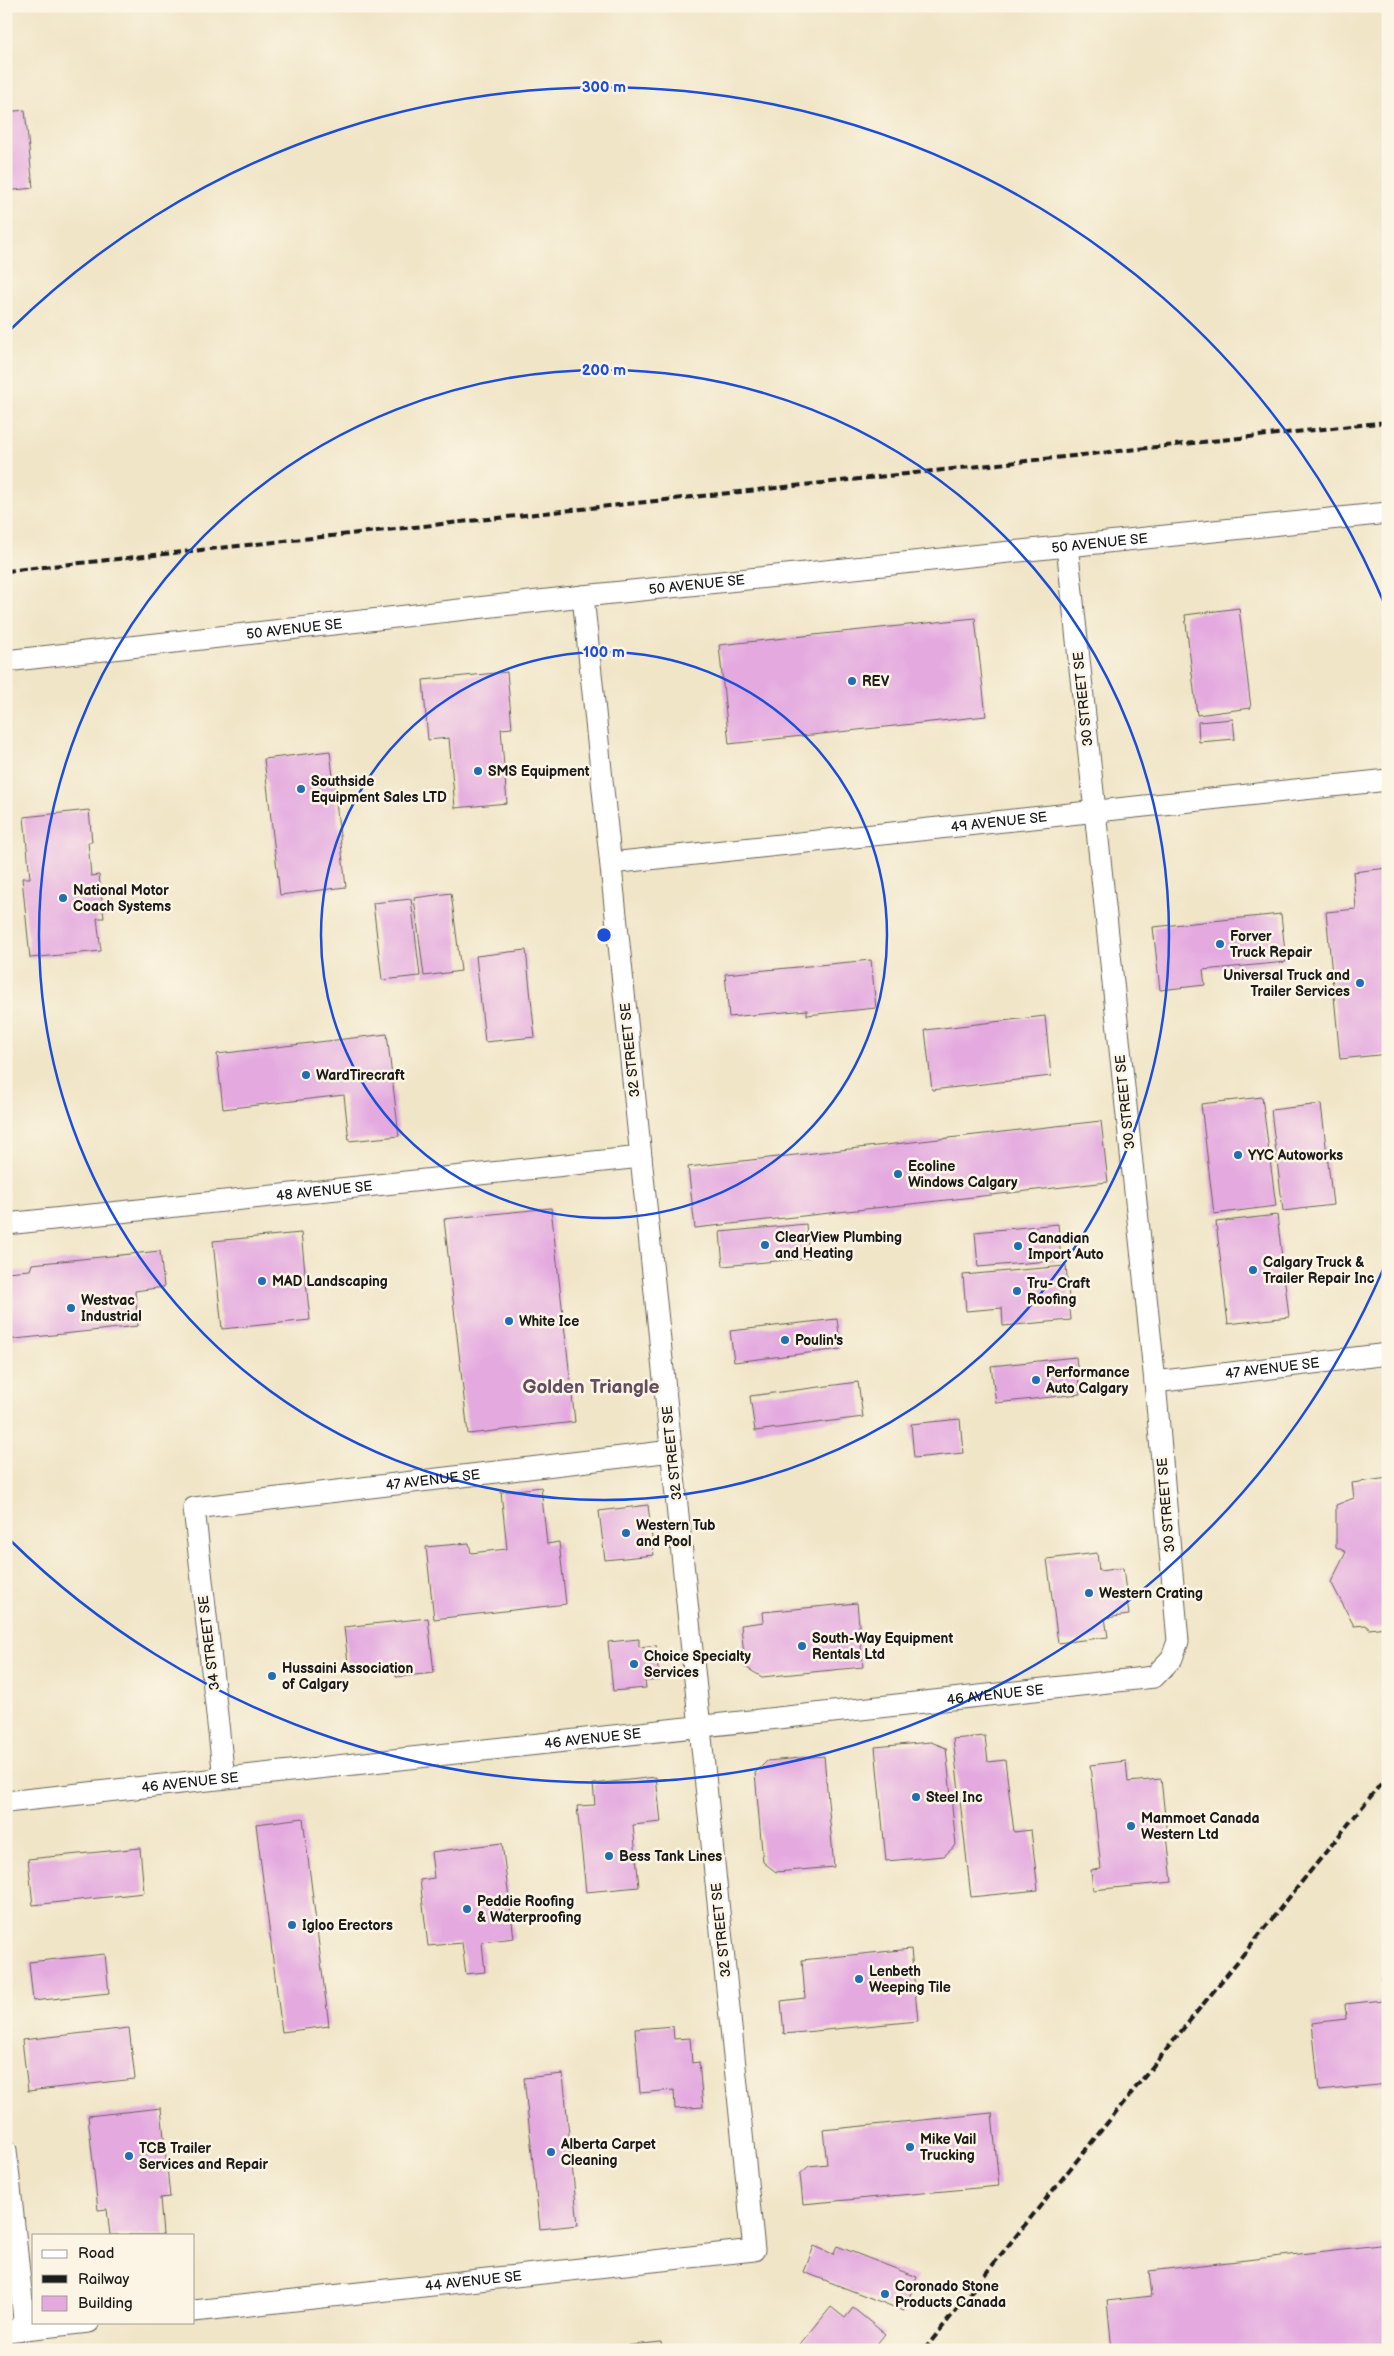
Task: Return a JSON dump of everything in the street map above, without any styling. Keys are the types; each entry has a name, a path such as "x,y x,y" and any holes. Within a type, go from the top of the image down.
{"street":[{"name":"50 AVENUE SE","path":"6,661 583,596 1388,513"},
{"name":"30 STREET SE","path":"1068,545 1094,810 1155,1382 1178,1641 1172,1658"},
{"name":"32 STREET SE","path":"583,596 754,2250"},
{"name":"49 AVENUE SE","path":"611,863 1388,780"},
{"name":"48 AVENUE SE","path":"6,1224 641,1157"},
{"name":"47 AVENUE SE","path":"1155,1382 1388,1354"},
{"name":"47 AVENUE SE","path":"194,1508 672,1451"},
{"name":"34 STREET SE","path":"194,1508 224,1778"},
{"name":"46 AVENUE SE","path":"6,1802 1154,1677 1172,1658"},
{"path":"6,2150 16,2330 71,2324"},
{"name":"44 AVENUE SE","path":"195,2311 754,2250"}],"building":[{"path":"25,110 33,188 6,191 6,112"},
{"path":"1239,608 1251,708 1197,715 1185,615"},
{"name":"REV","path":"975,618 986,716 729,744 719,645"},
{"name":"SMS Equipment","path":"507,672 512,728 501,729 507,803 455,808 449,738 428,740 423,680"},
{"path":"1233,719 1235,739 1199,742 1198,722"},
{"path":"330,751 346,887 280,895 264,759"},
{"name":"National Motor Coach Systems","path":"89,810 92,842 88,842 91,876 99,875 104,918 97,918 101,951 30,958 22,878 30,878 24,817"},
{"name":"Universal Truck and Trailer Services","path":"1388,868 1388,1054 1340,1059 1326,912 1356,909 1353,872"},
{"path":"451,893 461,971 424,976 414,898"},
{"path":"411,899 420,976 382,980 373,903"},
{"name":"Forver Truck Repair","path":"1281,914 1286,962 1203,970 1205,985 1160,990 1153,927"},
{"path":"526,950 535,1037 485,1042 476,956"},
{"path":"871,960 876,1008 807,1015 807,1010 729,1017 725,974"},
{"path":"1045,1016 1051,1076 932,1090 925,1030"},
{"name":"WardTirecraft","path":"387,1034 399,1136 349,1141 344,1095 223,1109 217,1054"},
{"name":"YYC Autoworks","path":"1262,1097 1276,1206 1214,1214 1201,1104"},
{"path":"1321,1104 1333,1205 1283,1211 1271,1110"},
{"name":"Ecoline Windows Calgary","path":"1101,1121 1108,1182 695,1228 688,1167"},
{"name":"White Ice","path":"551,1208 575,1422 468,1434 444,1219"},
{"name":"Calgary Truck & Trailer Repair Inc","path":"1277,1215 1289,1317 1228,1324 1216,1222"},
{"name":"ClearView Plumbing and Heating","path":"806,1224 809,1258 723,1266 720,1232"},
{"name":"Canadian Import Auto","path":"1058,1224 1061,1260 978,1267 975,1232"},
{"name":"MAD Landscaping","path":"301,1233 310,1320 222,1329 213,1241"},
{"name":"Westvac Industrial","path":"160,1251 164,1287 135,1291 138,1326 6,1340 6,1272 30,1270 32,1264"},
{"name":"Tru- Craft Roofing","path":"1066,1266 1071,1320 1003,1326 1002,1308 966,1311 963,1275"},
{"name":"Poulin's","path":"837,1319 841,1349 734,1362 730,1331"},
{"name":"Performance Auto Calgary","path":"1076,1357 1080,1394 996,1403 991,1366"},
{"path":"858,1382 863,1417 755,1431 750,1396"},
{"path":"960,1419 963,1453 914,1458 911,1424"},
{"path":"1388,1478 1388,1623 1386,1627 1369,1629 1366,1625 1354,1626 1331,1582 1346,1552 1336,1547 1336,1505 1354,1498 1352,1483"},
{"path":"541,1487 547,1544 559,1542 566,1604 434,1619 426,1547 469,1543 471,1553 507,1549 501,1492"},
{"name":"Western Tub and Pool","path":"648,1505 654,1555 605,1560 599,1511"},
{"name":"Western Crating","path":"1097,1553 1099,1571 1123,1568 1129,1615 1105,1618 1108,1637 1058,1643 1047,1559"},
{"name":"South-Way Equipment Rentals Ltd","path":"857,1603 863,1667 762,1677 745,1667 741,1625 764,1622 763,1612"},
{"path":"428,1618 434,1673 396,1677 395,1667 349,1672 344,1627"},
{"name":"Choice Specialty Services","path":"639,1639 639,1647 656,1645 659,1680 645,1681 646,1688 613,1691 608,1642"},
{"path":"985,1736 988,1762 1005,1760 1014,1832 1031,1830 1038,1890 971,1897 953,1739"},
{"name":"Steel Inc","path":"931,1742 946,1748 956,1845 944,1856 886,1861 875,1747"},
{"path":"824,1756 834,1867 776,1872 763,1862 755,1773 767,1761"},
{"name":"Mammoet Canada Western Ltd","path":"1126,1761 1128,1782 1161,1779 1172,1882 1093,1890 1091,1870 1101,1869 1090,1765"},
{"name":"Bess Tank Lines","path":"656,1777 661,1822 633,1825 639,1887 586,1892 577,1806 595,1805 593,1784"},
{"name":"Igloo Erectors","path":"303,1818 329,2026 282,2032 256,1824"},
{"name":"Peddie Roofing & Waterproofing","path":"502,1843 514,1938 482,1942 485,1972 466,1974 462,1943 428,1946 420,1880 434,1878 431,1852"},
{"path":"140,1848 144,1893 33,1905 28,1859"},
{"name":"Lenbeth Weeping Tile","path":"911,1949 918,2021 784,2034 781,2001 805,1998 802,1960"},
{"path":"105,1954 109,1993 33,2001 29,1962"},
{"path":"1388,1977 1388,2084 1319,2091 1312,2023 1346,2019 1345,2004 1384,2000 1381,1978"},
{"path":"673,2026 674,2039 690,2038 692,2063 699,2062 703,2107 675,2109 674,2090 640,2093 635,2029"},
{"path":"129,2028 135,2079 28,2091 22,2040"},
{"name":"Alberta Carpet Cleaning","path":"563,2074 578,2225 540,2229 524,2078"},
{"name":"TCB Trailer Services and Repair","path":"161,2108 170,2197 160,2198 163,2234 110,2234 107,2209 98,2210 88,2116"},
{"name":"Mike Vail Trucking","path":"992,2113 999,2186 803,2204 800,2174 809,2166 827,2164 823,2130"},
{"path":"1388,2244 1388,2350 1112,2350 1107,2301 1152,2296 1149,2271"},
{"name":"Coronado Stone Products Canada","path":"814,2246 833,2254 837,2246 917,2277 904,2311 804,2272"},
{"path":"831,2307 845,2318 853,2308 885,2334 872,2350 796,2350"},
{"path":"661,2342 662,2350 604,2350 604,2348"}],"railway":[{"path":"6,571 1388,422"},
{"path":"924,2350 1388,1775"}],"place":[{"name":"REV","path":"852,681"},
{"name":"SMS Equipment","path":"478,771"},
{"name":"Southside Equipment Sales LTD","path":"301,789"},
{"name":"National Motor Coach Systems","path":"63,898"},
{"name":"Forver Truck Repair","path":"1220,944"},
{"name":"Universal Truck and Trailer Services","path":"1360,983"},
{"name":"WardTirecraft","path":"306,1075"},
{"name":"YYC Autoworks","path":"1238,1155"},
{"name":"Ecoline Windows Calgary","path":"898,1174"},
{"name":"ClearView Plumbing and Heating","path":"765,1245"},
{"name":"Canadian Import Auto","path":"1018,1246"},
{"name":"Calgary Truck & Trailer Repair Inc","path":"1253,1270"},
{"name":"MAD Landscaping","path":"262,1281"},
{"name":"Tru- Craft Roofing","path":"1017,1291"},
{"name":"Westvac Industrial","path":"71,1308"},
{"name":"White Ice","path":"509,1321"},
{"name":"Poulin's","path":"785,1340"},
{"name":"Performance Auto Calgary","path":"1036,1380"},
{"name":"Western Tub and Pool","path":"626,1533"},
{"name":"Western Crating","path":"1089,1593"},
{"name":"South-Way Equipment Rentals Ltd","path":"802,1646"},
{"name":"Choice Specialty Services","path":"634,1664"},
{"name":"Hussaini Association of Calgary","path":"272,1676"},
{"name":"Steel Inc","path":"916,1797"},
{"name":"Mammoet Canada Western Ltd","path":"1131,1826"},
{"name":"Bess Tank Lines","path":"609,1856"},
{"name":"Peddie Roofing & Waterproofing","path":"467,1909"},
{"name":"Igloo Erectors","path":"292,1925"},
{"name":"Lenbeth Weeping Tile","path":"859,1979"},
{"name":"Mike Vail Trucking","path":"910,2147"},
{"name":"Alberta Carpet Cleaning","path":"551,2152"},
{"name":"TCB Trailer Services and Repair","path":"129,2156"},
{"name":"Coronado Stone Products Canada","path":"885,2294"}],"district":[{"name":"Golden Triangle","path":"591,1387"}]}
